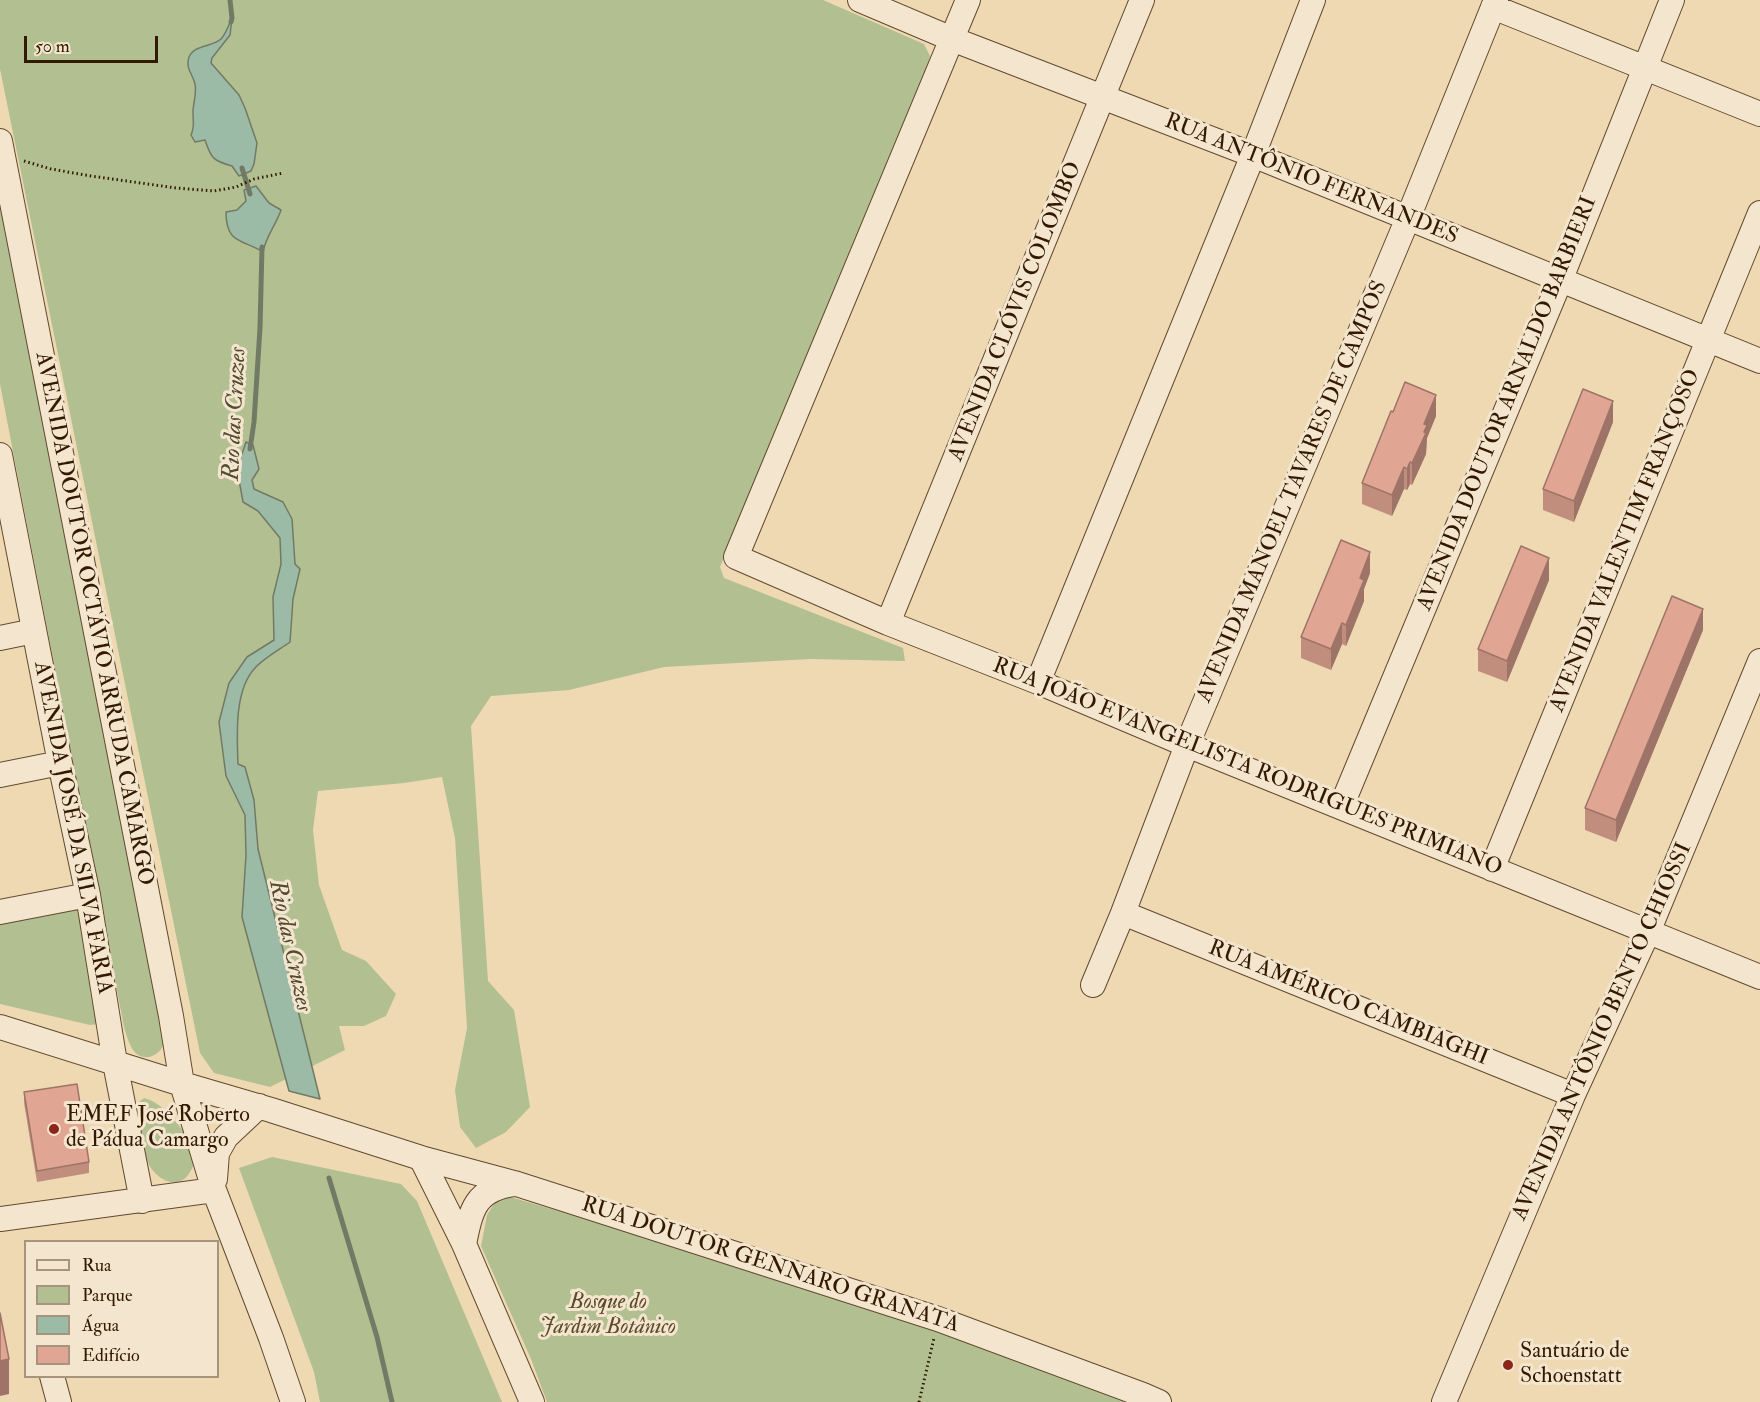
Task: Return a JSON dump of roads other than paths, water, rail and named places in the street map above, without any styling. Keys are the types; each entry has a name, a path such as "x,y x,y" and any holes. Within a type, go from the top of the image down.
{"street":[{"name":"RUA ANTÔNIO FERNANDES","path":"860,0 952,39 1253,154 1760,361"},
{"path":"952,39 968,0"},
{"name":"AVENIDA CLÓVIS COLOMBO","path":"888,623 1142,0"},
{"path":"1038,682 1253,154 1313,0"},
{"name":"AVENIDA DOUTOR ARNALDO BARBIERI","path":"1341,807 1560,280 1672,0"},
{"path":"1495,3 1644,68 1760,114"},
{"name":"AVENIDA MANOEL TAVARES DE CAMPOS","path":"1093,985 1123,914 1187,745 1408,219 1495,3"},
{"name":"RUA JOÃO EVANGELISTA RODRIGUES PRIMIANO","path":"952,39 736,557 888,623 1760,977"},
{"name":"AVENIDA DOUTOR OCTÁVIO ARRUDA CAMARGO","path":"1,150 169,1004 182,1084 214,1190 293,1402"},
{"name":"AVENIDA VALENTIM FRANÇOSO","path":"1492,869 1760,213"},
{"name":"AVENIDA JOSÉ DA SILVA FARIA","path":"0,455 5,505 34,631 88,895 115,1063 142,1201"},
{"path":"0,638 34,631"},
{"name":"AVENIDA ANTÔNIO BENTO CHIOSSI","path":"1444,1402 1573,1095 1648,932 1760,661"},
{"path":"0,775 60,763"},
{"path":"0,912 88,895"},
{"name":"RUA AMÉRICO CAMBIAGHI","path":"1123,914 1573,1095"},
{"path":"0,1027 265,1108"},
{"path":"0,1219 214,1190 217,1153 226,1137 265,1108"},
{"name":"RUA DOUTOR GENNARO GRANATA","path":"265,1108 421,1158 514,1184 938,1319 1159,1402"},
{"path":"421,1158 464,1244 532,1402"},
{"path":"464,1244 470,1217 483,1193 497,1186 514,1184"},
{"path":"52,1378 59,1402"}],"water":[{"path":"232,18 230,35 212,58 211,63 239,95 257,143 251,171 239,176 232,166 214,158 205,140 195,142 191,135 195,88 189,68 189,57 195,50 221,39"},
{"path":"256,186 269,203 281,210 263,252 232,235 227,222 226,212 237,210 246,201 244,190"},
{"path":"246,442 253,445 259,469 252,480 254,489 283,502 292,519 295,564 300,569 293,599 290,642 259,664 248,677 243,688 238,714 238,764 245,767 254,800 258,849 320,1099 289,1091 242,917 246,855 245,815 226,776 219,722 229,683 247,657 274,640 273,597 281,564 280,538 258,511 243,502 237,469"}],"waterway":[{"name":"Rio das Cruzes","path":"230,0 231,22"},
{"name":"Rio das Cruzes","path":"242,168 250,194"},
{"name":"Rio das Cruzes","path":"250,449 260,328 262,247"},
{"name":"Rio das Cruzes","path":"329,1178 377,1337 392,1402"}],"place":[{"name":"EMEF José Roberto de Pádua Camargo","path":"54,1129"},
{"name":"Santuário de Schoenstatt","path":"1508,1365"}],"park label":[{"name":"Bosque do Jardim Botânico","path":"608,1316"}]}
